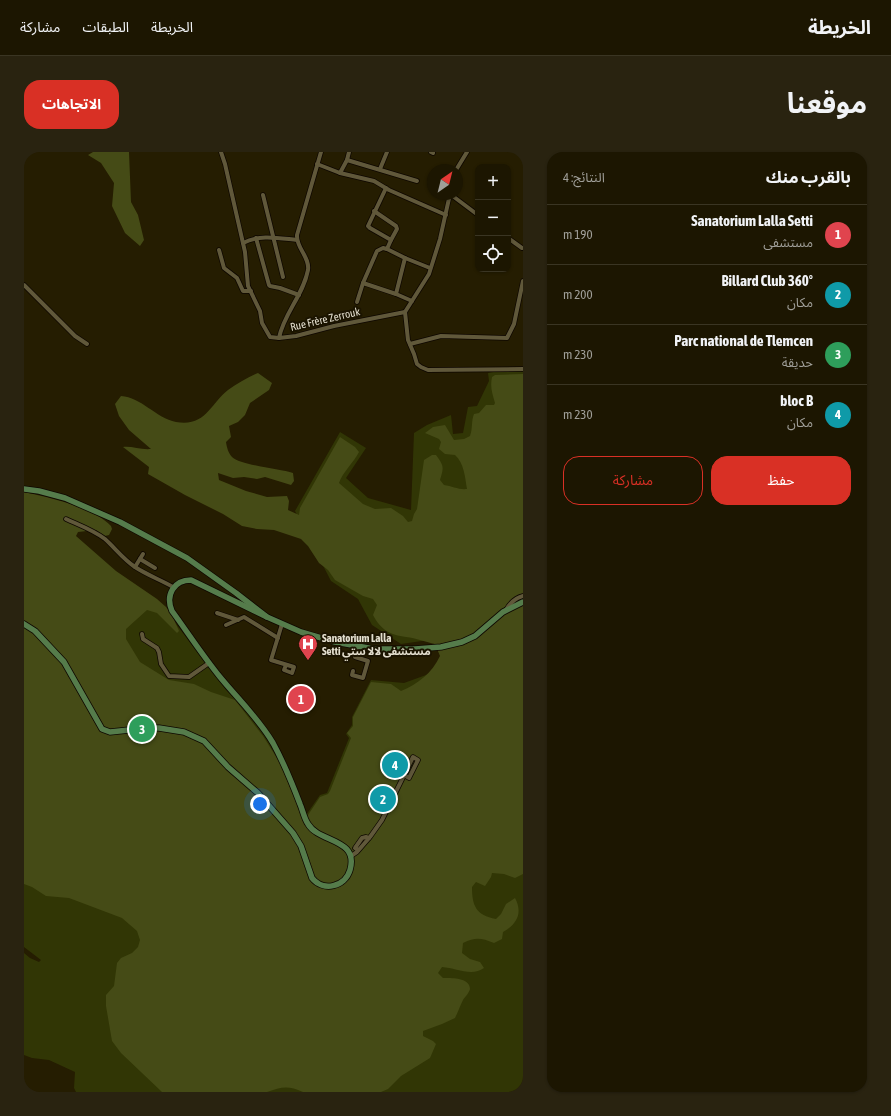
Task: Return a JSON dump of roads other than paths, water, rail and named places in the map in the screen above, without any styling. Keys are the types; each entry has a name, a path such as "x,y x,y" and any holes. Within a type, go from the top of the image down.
{"main road":[{"path":"24,489 39,491 65,498 120,522 187,558 267,617"},
{"path":"24,624 35,631 64,662 74,677 100,726 107,732 159,728 184,732 204,741 228,767 258,793 293,833 302,846 312,878 318,884 328,887 338,884 344,880 351,869 351,856 340,844 318,835 308,825 285,766 266,732 209,663 172,611 169,603 173,588 185,580 195,582 282,624 316,637 374,649 415,649 441,647 462,642 475,636 506,610 523,602"}],"street":[{"path":"221,152 243,243 247,266 248,286 260,311 262,323 270,337 278,338"},
{"path":"243,243 256,238 273,237 297,240 301,220 321,152"},
{"path":"340,173 348,160 349,152"},
{"path":"380,168 387,152"},
{"path":"460,164 467,152"},
{"path":"348,160 380,168 417,181"},
{"path":"317,164 340,173 374,181 386,188 446,215"},
{"path":"386,188 368,226 391,240"},
{"path":"263,195 283,277"},
{"path":"449,200 429,274 405,312 408,340 417,364 428,370 460,371 523,369"},
{"path":"458,200 475,213"},
{"path":"374,211 396,226 397,229 387,249"},
{"path":"256,238 270,286 299,295"},
{"name":"Rue Frère Zerrouk","path":"297,240 307,261 308,268 299,295 283,323 278,338 304,334 334,326 405,312"},
{"path":"511,240 522,248"},
{"path":"357,302 363,283 377,251 383,248 430,268"},
{"path":"219,250 224,268 237,278 243,291 251,291"},
{"path":"396,294 404,258"},
{"path":"410,344 441,336 507,338 514,324 523,281"},
{"path":"363,283 412,301"},
{"path":"24,285 75,336 87,344"},
{"path":"66,518 91,530 141,572 161,580 173,588"},
{"path":"135,567 143,554"},
{"path":"140,559 155,568"},
{"path":"506,610 510,604 523,596"},
{"path":"217,613 238,620"},
{"path":"226,625 244,617 278,638"},
{"path":"282,624 271,660 286,665"},
{"path":"142,634 143,639 157,648 159,652 160,664 170,676 189,677 209,663"},
{"path":"353,671 352,675 363,678 368,661 355,657 357,646"},
{"path":"351,856 369,838 382,820 404,775 413,757 418,760 409,778 404,775"}],"place":[{"name":"Sanatorium Lalla Setti مستشفى لالا ستي","path":"308,661"},
{"name":"Sanatorium Lalla Setti","path":"301,699"},
{"name":"Parc national de Tlemcen","path":"142,729"},
{"name":"bloc B","path":"395,765"},
{"name":"Billard Club 360°","path":"383,799"}]}
